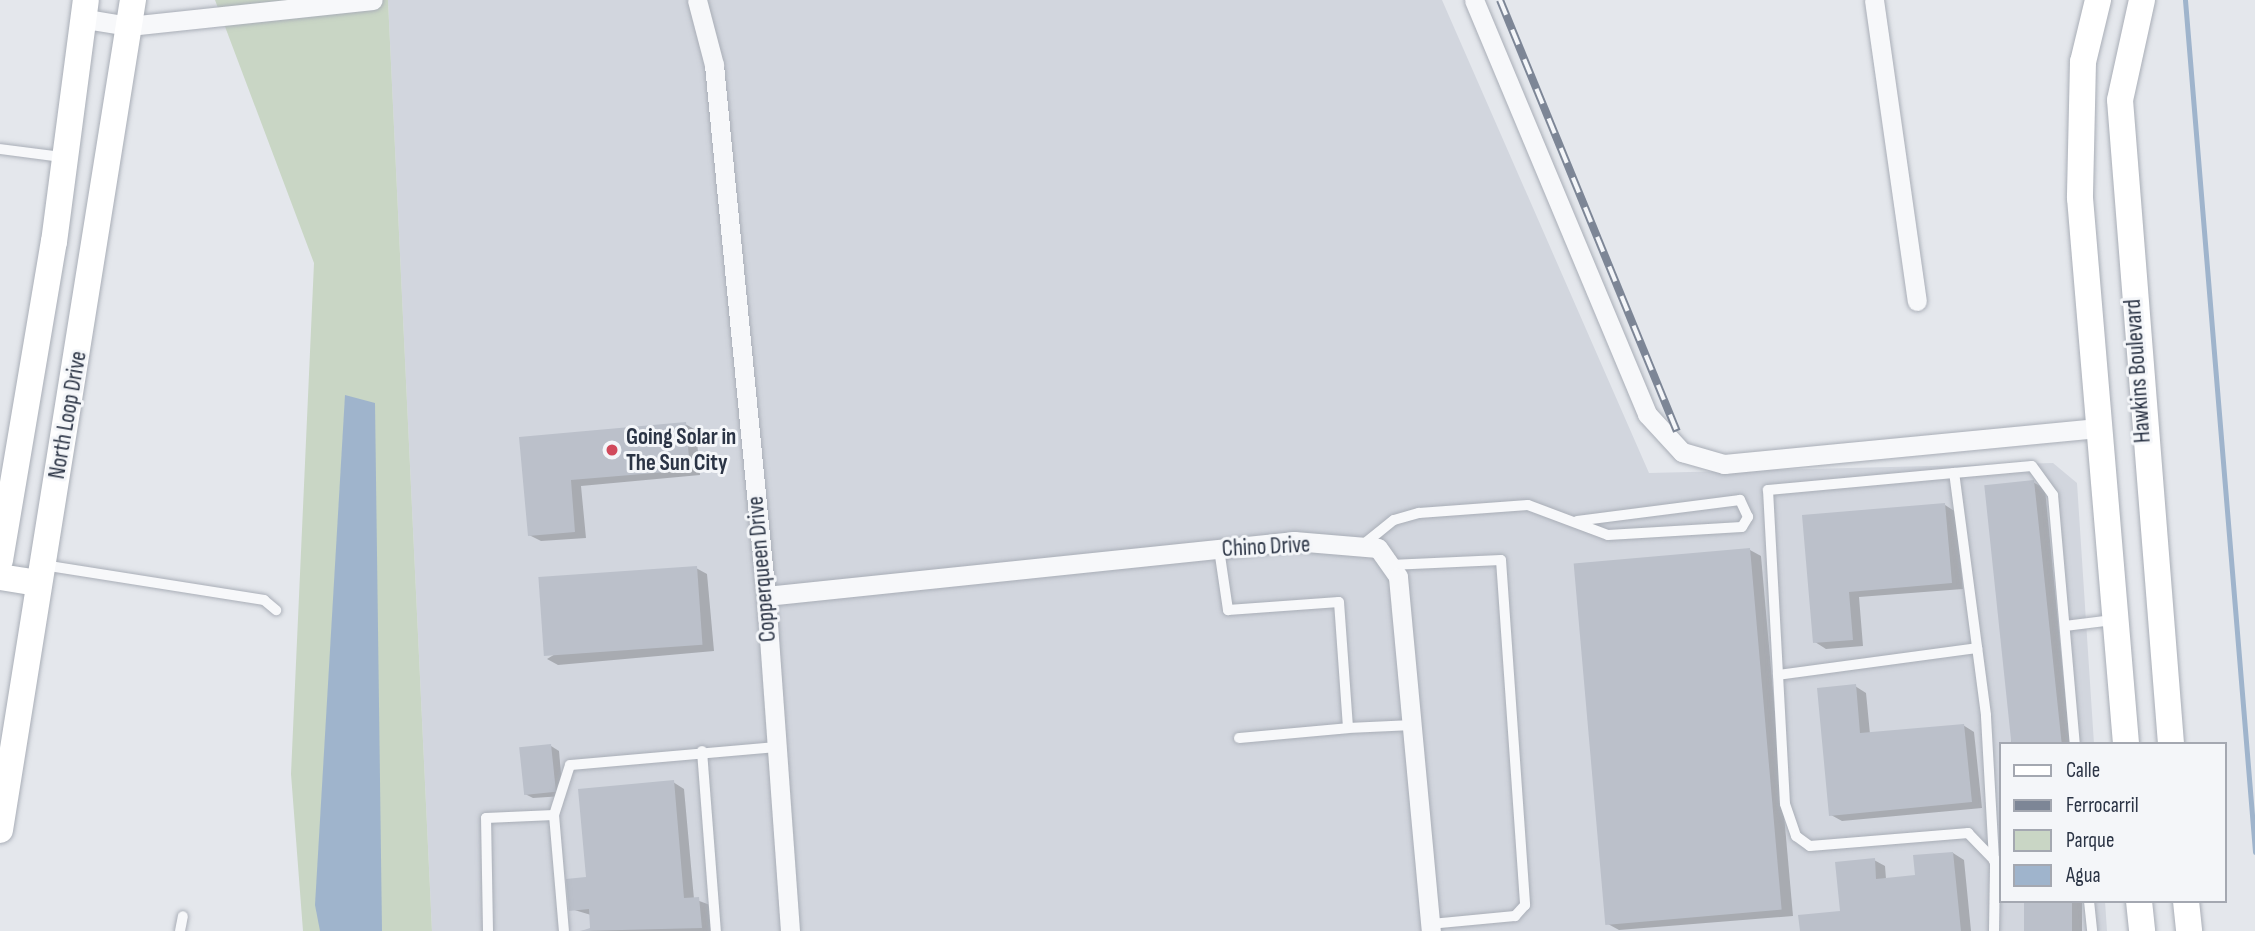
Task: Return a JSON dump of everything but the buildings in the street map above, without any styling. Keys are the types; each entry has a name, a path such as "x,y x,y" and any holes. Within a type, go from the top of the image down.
{"main road":[{"name":"Hawkins Boulevard","path":"2098,0 2083,62 2080,198 2126,742"},
{"name":"Hawkins Boulevard","path":"2142,0 2120,100 2140,418 2171,742"},
{"name":"North Loop Drive","path":"0,560 66,158 86,9"},
{"name":"North Loop Drive","path":"0,830 131,13"},
{"path":"2101,428 2140,418"},
{"path":"0,577 41,574"},
{"path":"2139,903 2142,931"},
{"path":"2186,903 2189,931"}],"street":[{"path":"86,9 131,13 373,0"},
{"name":"Copperqueen Drive","path":"697,0 714,65 766,596 790,931"},
{"path":"1474,0 1647,414 1682,452 1724,464 2101,428"},
{"path":"1874,0 1917,301"},
{"name":"Chino Drive","path":"766,596 1294,541 1378,548 1390,565"},
{"path":"1390,565 1398,577 1431,928"}],"lane":[{"path":"0,149 66,158"},
{"path":"1998,861 1968,833 1810,846 1796,836 1785,804 1768,490 2032,466 2044,475 2053,495 2075,742"},
{"path":"1954,473 1977,648 1998,861 1994,931"},
{"path":"1361,547 1394,520 1419,513 1528,505 1577,521 1608,535 1742,527 1748,517 1740,500 1577,521"},
{"path":"1219,549 1228,610 1339,602 1348,728"},
{"path":"1390,565 1501,560 1525,905 1515,916 1431,928"},
{"path":"41,574 264,600 276,610"},
{"path":"2065,626 2116,620"},
{"path":"1778,675 1977,648"},
{"path":"1239,738 1413,725"},
{"path":"565,931 554,815 570,765 702,751 777,747"},
{"path":"702,751 716,931"},
{"path":"488,931 486,818 554,815"},
{"path":"2089,903 2092,931"},
{"path":"180,931 183,916"}],"shaded area":[{"path":"388,0 1442,0 1649,473 2053,463 2077,483 2094,742 2000,742 2000,903 2105,903 2107,931 432,931"}],"green space":[{"path":"215,0 388,0 432,931 303,931 291,774 314,263"}],"water":[{"path":"345,395 375,403 382,931 320,931 315,905"}],"waterway":[{"path":"2185,0 2255,852"}],"railway":[{"path":"1500,0 1677,431"}],"place":[{"name":"Going Solar in The Sun City","path":"612,450"}]}
